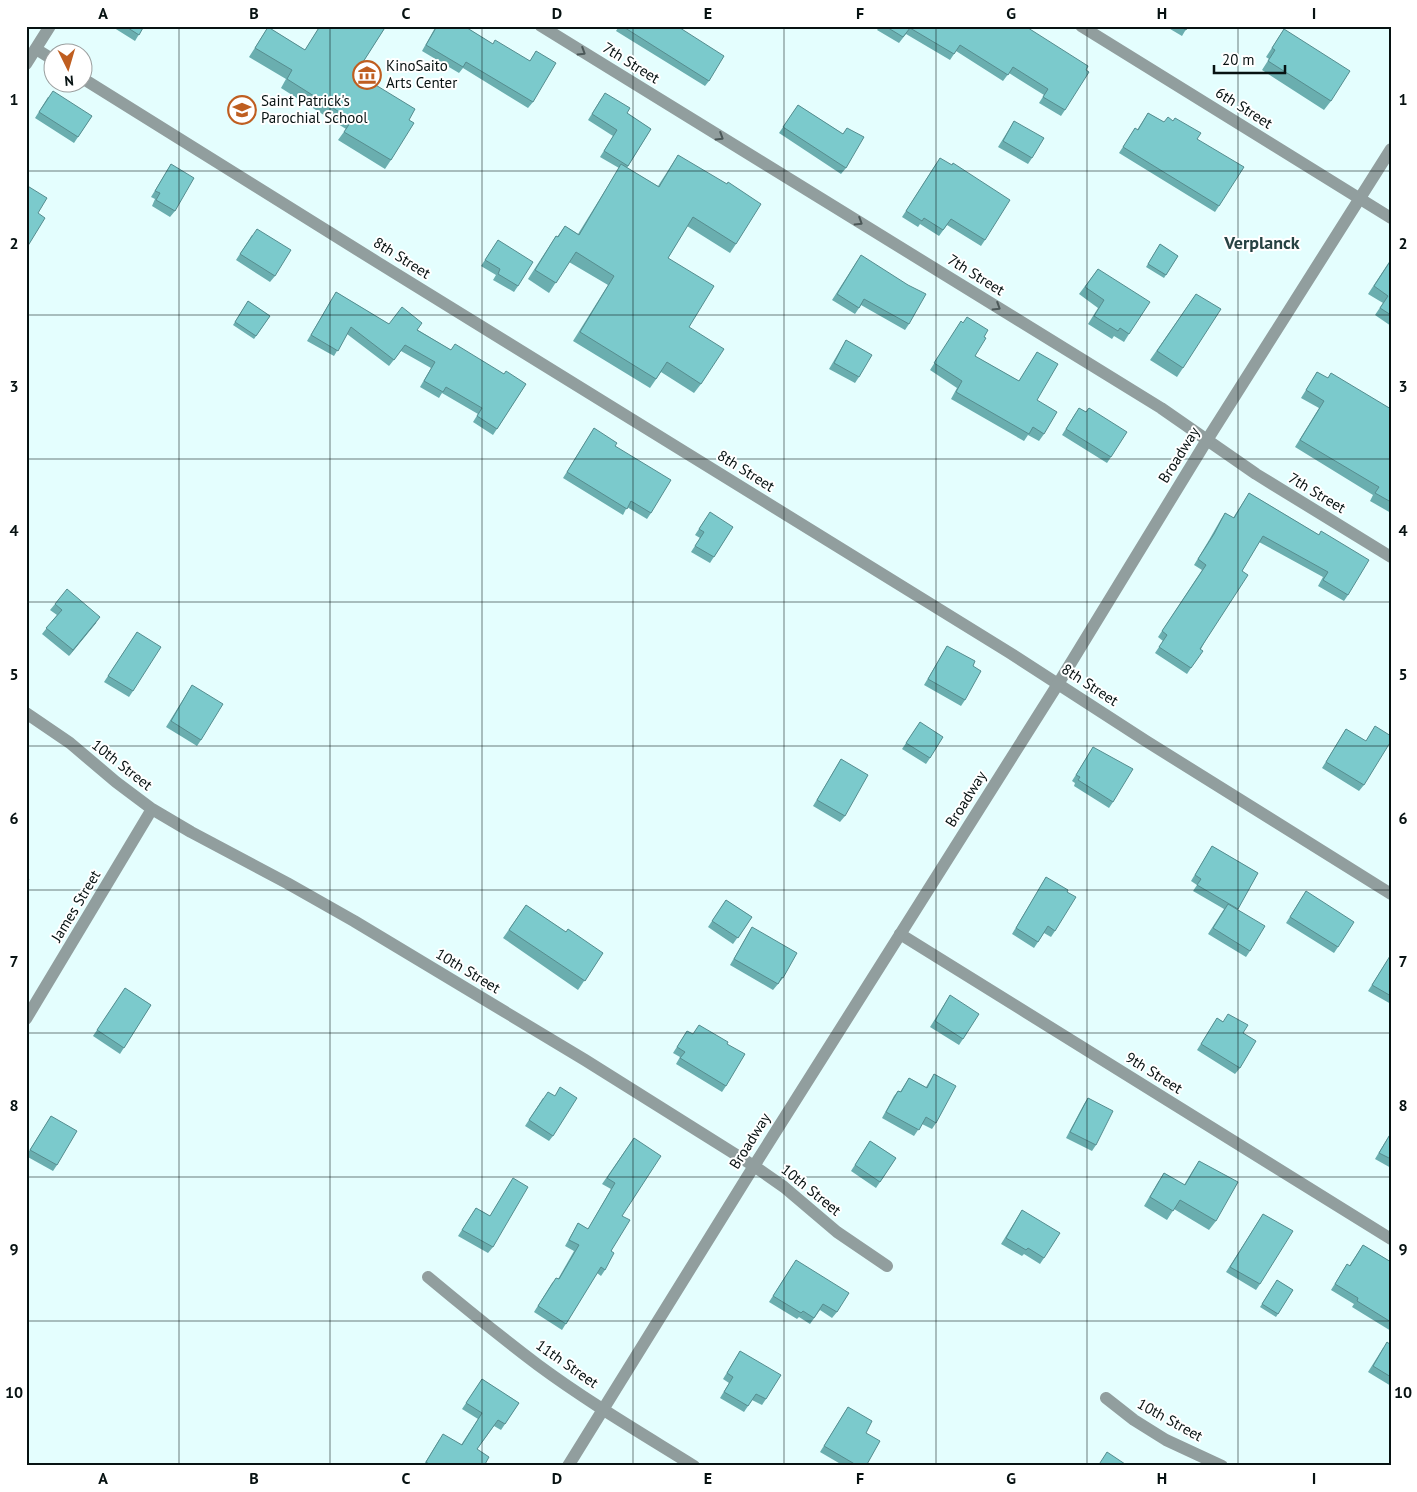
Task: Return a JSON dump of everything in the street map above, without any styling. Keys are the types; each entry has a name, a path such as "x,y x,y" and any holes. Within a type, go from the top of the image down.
{"street":[{"path":"26,64 50,26"},
{"name":"7th Street","path":"541,26 1161,408 1256,474 1391,557"},
{"name":"6th Street","path":"1081,26 1391,218"},
{"path":"36,49 42,53"},
{"name":"8th Street","path":"92,84 1058,684 1391,894"},
{"name":"Broadway","path":"568,1466 754,1166 1058,684 1207,440 1391,149"},
{"name":"10th Street","path":"26,713 70,743 116,782 152,809 354,921 585,1060 754,1166 784,1187 837,1232 887,1266"},
{"name":"James Street","path":"26,1019 152,809"},
{"name":"9th Street","path":"900,934 1391,1239"},
{"name":"11th Street","path":"428,1277 539,1366 603,1410 694,1466"},
{"name":"10th Street","path":"1106,1398 1134,1420 1166,1440 1222,1466"}],"building":[{"path":"125,26 144,26 139,35"},
{"path":"320,26 386,26 356,73 415,109 409,120 414,123 391,160 344,132 352,120 287,79 292,70 255,48 268,27 305,50"},
{"path":"437,26 464,26 493,44 495,40 530,61 536,51 556,63 533,102 466,62 463,67 426,45"},
{"path":"622,26 677,26 724,56 709,81"},
{"path":"885,26 1025,26 1088,66 1086,70 1089,72 1065,110 1043,97 1048,89 1013,67 1008,75 960,45 954,54 910,28 903,37"},
{"path":"1179,26 1188,26 1186,30"},
{"path":"1284,29 1350,71 1331,101 1268,61 1275,50 1272,48"},
{"path":"52,92 55,92 92,116 78,137 39,112"},
{"path":"605,93 630,108 627,113 651,129 628,166 604,151 617,130 592,114"},
{"path":"798,105 843,134 847,128 864,137 846,168 783,127"},
{"path":"1148,113 1164,122 1168,117 1173,121 1175,118 1201,133 1197,139 1244,167 1219,206 1123,147 1135,128 1138,130"},
{"path":"1014,121 1044,138 1032,158 1003,141"},
{"path":"678,155 727,184 728,182 761,204 736,244 693,217 668,258 714,286 689,327 724,349 701,384 667,362 656,379 580,332 614,276 576,252 556,283 535,270 556,236 558,237 565,226 579,235 621,164 659,187"},
{"path":"940,158 952,165 953,163 1010,200 985,240 951,219 943,230 924,218 922,221 906,211"},
{"path":"171,164 194,178 175,211 156,200 160,193 155,191"},
{"path":"26,185 47,198 38,213 45,218 26,249"},
{"path":"257,229 291,250 275,276 240,254"},
{"path":"498,240 533,262 518,286 498,274 500,269 485,260"},
{"path":"1160,244 1178,256 1166,275 1148,264"},
{"path":"861,255 908,285 926,294 909,324 864,299 859,308 837,294"},
{"path":"1391,260 1391,315 1380,308 1388,296 1374,286"},
{"path":"1098,269 1150,302 1129,334 1120,328 1118,331 1094,316 1104,300 1085,287"},
{"path":"336,292 389,324 402,307 422,323 417,330 451,350 455,344 504,374 506,371 526,384 497,429 477,416 482,408 446,387 443,392 424,381 435,362 405,345 394,360 351,327 338,351 311,335"},
{"path":"1196,294 1221,309 1183,368 1157,351"},
{"path":"248,301 270,316 256,336 235,322"},
{"path":"967,317 988,330 984,337 986,338 975,356 1019,381 1037,352 1058,364 1037,400 1057,412 1044,434 1033,427 1029,434 956,392 962,381 934,363 961,321 963,323"},
{"path":"846,340 872,355 859,377 834,363"},
{"path":"1317,372 1328,378 1331,373 1391,409 1391,502 1375,493 1379,487 1300,440 1324,401 1306,390"},
{"path":"1079,408 1086,412 1089,408 1127,432 1111,457 1066,429"},
{"path":"594,428 617,443 615,446 671,480 651,513 631,501 627,509 567,472"},
{"path":"1249,493 1319,535 1321,531 1369,560 1348,595 1323,580 1328,572 1263,536 1242,571 1248,575 1200,649 1203,651 1191,668 1159,647 1167,635 1162,631 1206,565 1198,559 1225,513 1234,518"},
{"path":"710,512 733,527 714,557 695,546 704,532 699,529"},
{"path":"67,589 100,617 73,650 46,628 62,610 55,604"},
{"path":"137,632 161,647 133,691 108,676"},
{"path":"947,646 975,661 973,666 981,671 965,700 928,679"},
{"path":"192,685 223,704 201,740 171,721"},
{"path":"920,722 943,737 930,758 906,743"},
{"path":"1375,726 1391,736 1391,741 1364,785 1326,762 1346,729 1366,741"},
{"path":"1093,747 1133,769 1113,802 1078,780 1080,777 1076,775"},
{"path":"841,759 868,775 845,816 817,800"},
{"path":"1212,846 1258,873 1238,909 1197,885 1201,879 1195,875"},
{"path":"1046,877 1076,897 1055,931 1048,926 1038,942 1016,928"},
{"path":"1306,891 1354,922 1338,947 1290,917"},
{"path":"726,900 752,917 738,938 712,921"},
{"path":"1228,904 1265,926 1250,951 1213,928"},
{"path":"526,905 566,932 568,929 603,953 585,981 509,930"},
{"path":"752,927 797,953 778,984 734,959"},
{"path":"1391,956 1391,996 1372,985"},
{"path":"125,988 151,1005 124,1048 97,1030"},
{"path":"950,995 979,1014 963,1039 935,1021"},
{"path":"1228,1014 1248,1025 1243,1033 1256,1041 1240,1068 1201,1044 1217,1018 1223,1022"},
{"path":"699,1025 745,1054 726,1086 680,1058 685,1052 677,1047 687,1031 693,1034"},
{"path":"934,1074 956,1086 936,1123 926,1117 919,1130 886,1112 898,1091 901,1092 909,1078 927,1088"},
{"path":"560,1087 577,1098 553,1136 529,1120 548,1092 555,1096"},
{"path":"1088,1098 1113,1111 1096,1145 1070,1132"},
{"path":"51,1116 77,1131 57,1165 30,1150"},
{"path":"1391,1133 1391,1159 1379,1153"},
{"path":"634,1138 661,1156 622,1216 630,1220 611,1251 614,1253 605,1270 601,1267 566,1324 538,1306 556,1278 559,1279 579,1245 569,1240 578,1223 588,1229 615,1183 607,1178"},
{"path":"870,1141 896,1158 880,1182 855,1165"},
{"path":"1199,1161 1238,1182 1216,1221 1180,1200 1173,1211 1150,1197 1164,1173 1185,1185"},
{"path":"513,1178 528,1187 493,1247 462,1230 476,1208 490,1216"},
{"path":"1022,1210 1060,1233 1044,1258 1006,1238"},
{"path":"1263,1214 1293,1231 1260,1284 1230,1267"},
{"path":"1363,1245 1391,1262 1391,1322 1357,1301 1358,1298 1335,1284 1347,1264 1350,1266"},
{"path":"796,1260 849,1293 837,1312 823,1304 814,1318 803,1311 801,1313 773,1296"},
{"path":"1277,1280 1293,1290 1278,1314 1262,1304"},
{"path":"1387,1342 1391,1345 1391,1377 1373,1366"},
{"path":"740,1351 781,1375 766,1399 756,1394 748,1406 724,1392 733,1377 727,1373"},
{"path":"482,1379 519,1403 505,1424 498,1420 477,1449 489,1457 484,1466 432,1466 426,1462 443,1434 462,1445 482,1413 466,1403"},
{"path":"848,1407 872,1421 866,1433 880,1441 866,1466 858,1466 824,1446"},
{"path":"1107,1452 1128,1466 1098,1466"}],"place":[{"name":"KinoSaito Arts Center","path":"367,75"},
{"name":"Saint Patrick's Parochial School","path":"242,110"}],"district":[{"name":"Verplanck","path":"1262,243"}]}
